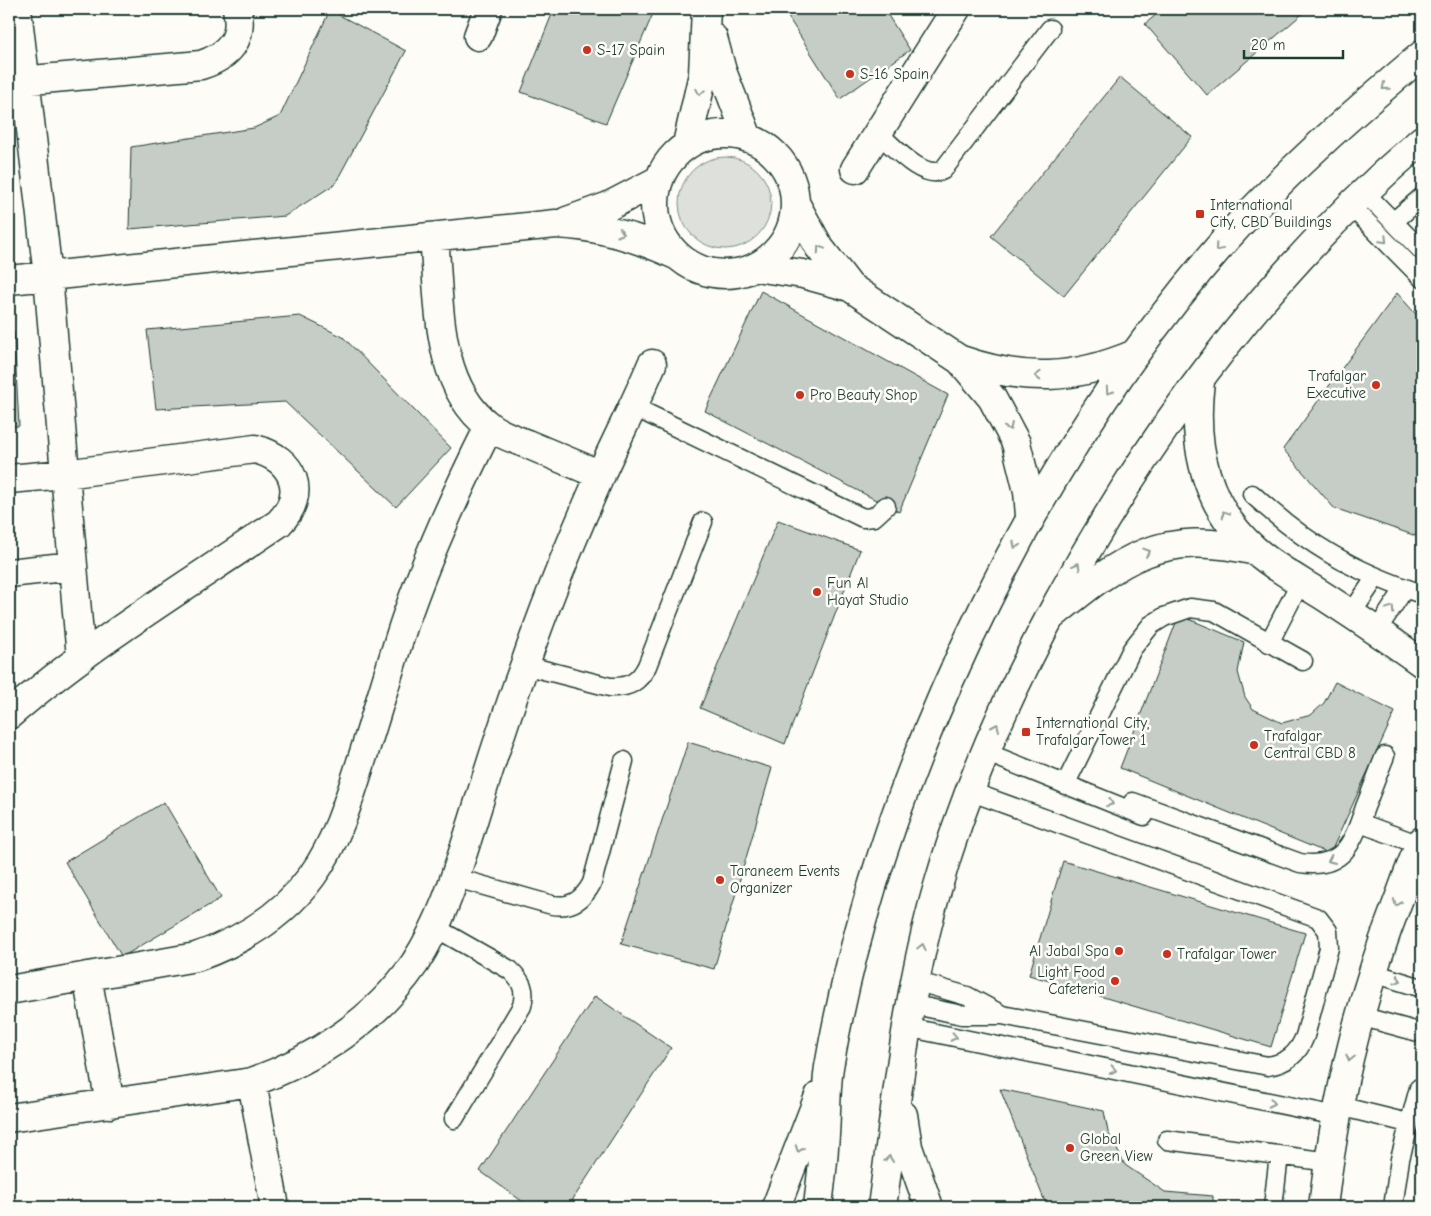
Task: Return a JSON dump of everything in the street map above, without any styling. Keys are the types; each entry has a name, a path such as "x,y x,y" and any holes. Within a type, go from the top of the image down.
{"street":[{"path":"17,9 16,81 48,276 81,658"},
{"path":"16,81 217,60 230,49 238,35 239,18 237,9"},
{"path":"478,36 488,9"},
{"path":"707,9 722,71 748,138"},
{"path":"687,144 703,74 707,9"},
{"path":"855,169 956,9"},
{"path":"818,1207 829,1071 852,959 866,904 892,823 922,743 956,664 1030,516 1077,437 1135,354 1184,289 1274,188 1322,141 1422,55"},
{"path":"678,256 665,240 657,220 655,200 659,180 670,160 687,144 707,136 728,133 748,138 767,148 782,163 791,182 795,203 819,247 850,287"},
{"path":"882,1207 897,1082 910,1004 938,886 969,791 1018,679 1049,618 1120,494 1159,435 1254,309 1357,199 1422,140"},
{"path":"556,224 609,206 659,180"},
{"path":"9,280 556,224 587,226 619,232 649,242 678,256 695,267 714,273 735,273 755,267 771,256 784,241 792,223 795,203"},
{"path":"434,237 442,325 451,370 473,411 489,427 601,475"},
{"path":"755,267 803,274 850,287 960,360 989,369 1018,375 1048,376 1078,373 1107,366 1135,354"},
{"path":"960,360 992,398 1016,442 1028,491 1030,516"},
{"path":"9,1118 252,1082 284,1070 314,1055 368,1014 414,964 436,928 456,878 494,754 524,666 561,570 601,475 634,407 652,364"},
{"path":"1200,382 1196,409 1197,441 1205,472 1216,502 1234,528 1256,551 1377,630 1422,663"},
{"path":"9,990 196,957 219,949 254,930 280,911 312,875 333,838 349,799 404,625 426,565 461,482 489,427"},
{"path":"9,479 65,474 256,449 272,453 286,464 294,480 294,497 288,514 279,523 81,658 39,689 9,715"},
{"path":"1049,618 1116,566 1142,553 1170,545 1199,542 1228,544 1256,551"},
{"path":"9,572 73,566"},
{"path":"1323,1207 1338,1111 1360,1016 1385,934 1419,856"},
{"path":"87,976 110,1104"},
{"path":"776,1207 829,1071"},
{"path":"252,1082 275,1207"},
{"path":"897,1082 908,1147 929,1207"}],"lane":[{"path":"878,133 924,171 937,174 944,170 1050,29"},
{"path":"1393,222 1422,197"},
{"path":"1357,199 1393,222 1422,251"},
{"path":"1357,199 1422,278"},
{"path":"634,407 863,518 874,517 886,506"},
{"path":"1252,494 1309,542 1376,577 1422,594"},
{"path":"524,666 610,687 622,688 633,684 642,676 647,666 703,522"},
{"path":"1351,614 1376,577"},
{"path":"1269,643 1301,581"},
{"path":"1377,630 1405,588"},
{"path":"1065,785 1132,649 1151,625 1176,612 1204,608 1214,611 1304,661"},
{"path":"985,752 1221,847"},
{"path":"1133,802 1300,863 1312,865 1326,864 1337,858 1354,839 1385,756"},
{"path":"456,878 562,906 581,900 592,883 624,761"},
{"path":"910,1004 962,1015 1002,1015 1268,1066 1278,1064 1291,1057 1301,1046 1327,957 1330,939 1324,923 1310,914 969,791"},
{"path":"1360,823 1419,856"},
{"path":"436,928 510,970 521,981 524,996 522,1006 454,1119"},
{"path":"1373,972 1422,988"},
{"path":"910,1004 967,996 1002,1015"},
{"path":"910,1004 1338,1111 1408,1123"},
{"path":"1360,1016 1422,1034"},
{"path":"1394,1207 1400,1159 1408,1123 1419,1088"},
{"path":"1167,1140 1329,1162"},
{"path":"1273,1207 1279,1155"}],"shaded area":[{"path":"725,157 743,161 757,171 767,185 771,203 767,221 757,235 743,245 725,249 707,245 693,235 683,221 679,203 683,185 693,171 707,161"}],"building":[{"name":"S-17 Spain","path":"554,9 655,9 606,123 521,92"},
{"name":"S-16 Spain","path":"783,9 884,9 910,50 840,99"},
{"path":"1163,9 1308,9 1207,95 1145,24"},
{"path":"330,10 406,51 335,184 285,216 129,229 131,147 254,128 280,116"},
{"path":"1120,77 1192,137 1064,296 991,236"},
{"path":"761,291 948,395 899,512 705,411"},
{"name":"Trafalgar Executive","path":"1397,293 1422,321 1422,538 1334,508 1283,449"},
{"path":"300,316 343,337 451,448 396,507 285,402 156,409 147,330"},
{"path":"9,332 14,332 19,426 9,427"},
{"path":"778,520 860,550 785,744 700,708"},
{"name":"Trafalgar Central CBD 8","path":"1179,615 1244,642 1238,672 1245,697 1253,709 1282,723 1311,715 1324,703 1335,682 1395,712 1330,854 1120,768"},
{"path":"688,742 772,768 714,969 621,944"},
{"path":"164,802 221,898 122,957 65,862"},
{"name":"Trafalgar Tower","path":"1063,861 1305,933 1271,1047 1029,975"},
{"path":"595,996 671,1048 568,1207 530,1207 480,1171"},
{"name":"Global Green View","path":"1000,1089 1104,1111 1108,1132 1125,1165 1165,1192 1213,1196 1213,1207 1047,1207"}],"place":[{"name":"S-17 Spain","path":"587,50"},
{"name":"S-16 Spain","path":"850,74"},
{"name":"International City, CBD Buildings","path":"1200,214"},
{"name":"Trafalgar Executive","path":"1376,385"},
{"name":"Pro Beauty Shop","path":"800,395"},
{"name":"Fun Al Hayat Studio","path":"817,592"},
{"name":"International City, Trafalgar Tower 1","path":"1026,732"},
{"name":"Trafalgar Central CBD 8","path":"1254,745"},
{"name":"Taraneem Events Organizer","path":"720,880"},
{"name":"Al Jabal Spa","path":"1119,951"},
{"name":"Trafalgar Tower","path":"1167,954"},
{"name":"Light Food Cafeteria","path":"1115,981"},
{"name":"Global Green View","path":"1070,1148"}]}
